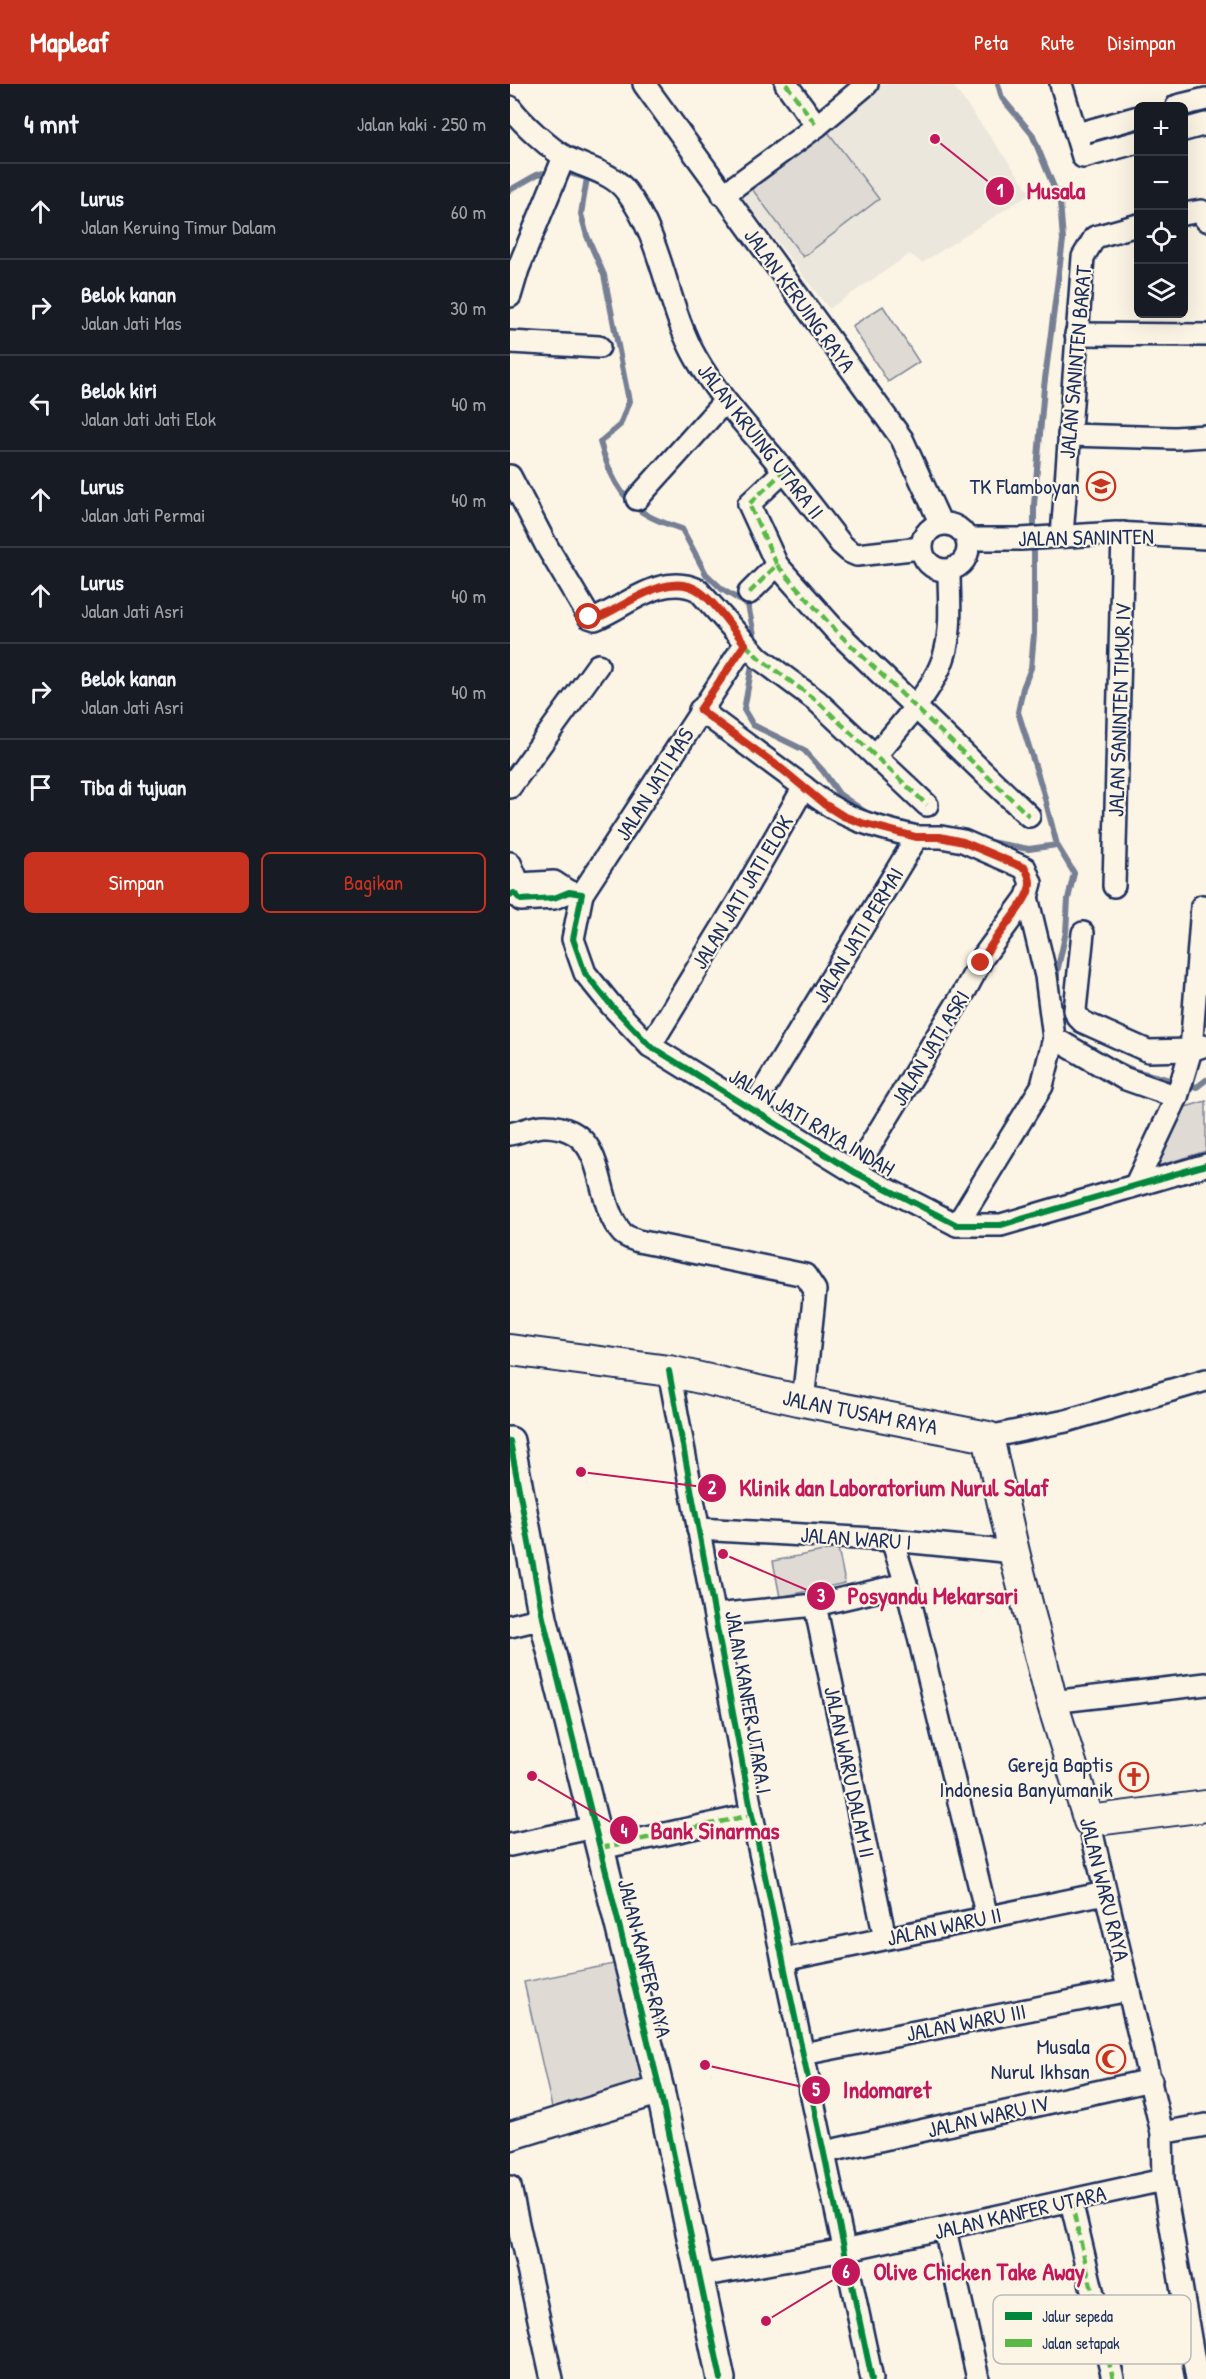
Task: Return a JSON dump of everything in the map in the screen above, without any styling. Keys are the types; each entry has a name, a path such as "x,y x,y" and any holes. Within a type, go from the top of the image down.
{"main road":[{"name":"JALAN TUSAM RAYA","path":"510,1350 669,1371 803,1401 988,1437"},
{"name":"JALAN WARU RAYA","path":"988,1437 1052,1702 1089,1821"},
{"path":"1089,1821 1206,1806"}],"street":[{"name":"JALAN KERUING RAYA","path":"644,84 902,439 927,492 929,535"},
{"path":"786,84 817,126"},
{"path":"723,195 817,126 867,84"},
{"path":"1060,84 1083,157 1134,143"},
{"path":"1188,103 1206,99"},
{"name":"JALAN KRUING UTARA II","path":"513,115 562,165 615,180 633,200 653,242 686,337 696,357 725,401 847,550 857,555 890,551 929,535"},
{"path":"1077,134 1134,118"},
{"path":"1188,129 1206,124"},
{"path":"510,296 522,260 562,165"},
{"name":"JALAN SANINTEN BARAT","path":"1056,537 1069,435 1083,258 1095,237 1134,226"},
{"path":"1076,334 1206,335"},
{"path":"510,342 599,347"},
{"path":"637,499 725,401"},
{"path":"1069,435 1175,438 1206,436"},
{"path":"784,471 749,504 777,565 813,608 1029,816"},
{"path":"510,476 546,545 589,617 595,619 609,614 665,585 692,587 704,595 750,649 817,701 927,805"},
{"path":"956,527 967,543 963,562 945,570 927,563 929,535 956,527"},
{"name":"JALAN SANINTEN","path":"967,543 998,539 1123,533 1206,538"},
{"name":"JALAN SANINTEN TIMUR IV","path":"1114,886 1123,533"},
{"path":"749,593 777,565"},
{"path":"875,756 916,706 943,660 948,638 945,570"},
{"name":"JALAN JATI MAS","path":"575,893 628,826 700,710 750,649"},
{"path":"510,787 598,665"},
{"path":"700,710 804,787"},
{"name":"JALAN JATI PERMAI","path":"752,1109 916,837 843,816 804,787"},
{"name":"JALAN JATI JATI ELOK","path":"650,1046 741,897 804,787"},
{"path":"916,837 940,837 963,842 1025,868 1031,883 1027,897 1046,976 1054,1038 1042,1086 957,1225"},
{"path":"510,863 514,891 521,900 554,898 575,893"},
{"name":"JALAN JATI RAYA INDAH","path":"575,893 573,939 585,973 611,1005 650,1046 854,1172 957,1225 1001,1225 1206,1165"},
{"name":"JALAN JATI ASRI","path":"854,1172 983,957 1027,897"},
{"path":"1136,1184 1178,1095 1195,1051 1202,906"},
{"path":"1083,933 1075,1010 1077,1016 1083,1022 1148,1051 1195,1051"},
{"path":"1054,1038 1123,1078 1178,1095"},
{"path":"510,1134 545,1126 577,1133 588,1145 615,1221 623,1235 638,1242 805,1275 815,1290 803,1401"},
{"name":"JALAN KANFER UTARA I","path":"669,1371 752,1815 872,2379"},
{"name":"JALAN TUSAM RAYA","path":"988,1437 1066,1420 1206,1380"},
{"name":"JALAN KANFER RAYA","path":"510,1441 519,1533 543,1618 598,1837 611,1901 660,2090 721,2379"},
{"name":"JALAN WARU I","path":"698,1529 892,1540 1014,1552"},
{"path":"892,1540 906,1584 987,1917"},
{"name":"JALAN WARU I","path":"714,1615 815,1605 906,1584"},
{"name":"JALAN WARU DALAM II","path":"815,1605 885,1938"},
{"path":"510,1626 543,1618"},
{"path":"1052,1702 1206,1683"},
{"name":"JALAN KANFER UTARA I","path":"510,1845 598,1837 752,1815"},
{"name":"JALAN WARU RAYA","path":"1089,1821 1162,2133 1164,2180 1183,2295"},
{"name":"JALAN WARU II","path":"783,1960 1105,1893"},
{"name":"JALAN WARU III","path":"804,2054 1130,1990"},
{"name":"JALAN WARU IV","path":"825,2152 1151,2080"},
{"path":"510,2136 660,2090"},
{"path":"1162,2133 1206,2125"},
{"name":"JALAN KANFER UTARA","path":"700,2276 844,2250 1164,2180"},
{"path":"510,2187 552,2379"},
{"path":"1071,2201 1093,2295"},
{"path":"945,2229 978,2379"},
{"name":"JALAN WARU RAYA","path":"1191,2343 1197,2379"},
{"path":"1109,2364 1113,2379"}],"shaded area":[{"path":"874,84 952,84 1031,193 922,263 910,254 829,309 736,189"},
{"path":"828,132 879,199 803,257 752,189"},
{"path":"883,306 919,362 888,382 852,326"},
{"path":"1206,1101 1206,1151 1152,1168 1182,1108"},
{"path":"838,1548 845,1583 780,1597 773,1561"},
{"path":"618,1963 653,2085 555,2121 524,1982"}],"waterway":[{"path":"998,84 1002,98 1032,134 1060,202 1063,240 1044,387 1034,505 1034,634 1031,668 1023,688 1018,712 1057,845 1074,873 1068,899 1066,932 1057,972 1057,989"},
{"path":"563,171 587,178 581,214 587,236 604,275 629,401 620,425 600,442 607,463 616,483 629,501 651,517 682,529 706,574 723,590 748,605 756,644"},
{"path":"510,190 538,174 553,172"},
{"path":"753,660 744,710 753,725 804,750 839,794 868,814"},
{"path":"990,842 1029,849 1057,845"},
{"path":"1115,1062 1135,1071 1197,1087 1206,1080"}],"marked path":[{"path":"786,84 817,126"},
{"path":"749,593 777,565 749,504 784,471"},
{"path":"777,565 835,630 1029,816"},
{"path":"745,644 759,658 817,701 927,805"},
{"path":"601,1848 752,1815"},
{"path":"1071,2201 1093,2295"},
{"path":"1109,2364 1113,2379"}],"cycle path":[{"path":"510,895 514,893 521,900 554,898 569,892 582,894 573,939 585,973 611,1005 650,1046 854,1172 957,1225 1001,1225 1206,1165"},
{"path":"669,1371 752,1815 872,2379"},
{"path":"510,1441 543,1618 660,2090 721,2379"}],"place":[{"name":"Musala","path":"935,139"},
{"name":"TK Flamboyan","path":"1101,486"},
{"name":"Klinik dan Laboratorium Nurul Salaf","path":"581,1472"},
{"name":"Posyandu Mekarsari","path":"723,1554"},
{"name":"Bank Sinarmas","path":"532,1776"},
{"name":"Gereja Baptis Indonesia Banyumanik","path":"1134,1777"},
{"name":"Musala Nurul Ikhsan","path":"1111,2059"},
{"name":"Indomaret","path":"705,2065"},
{"name":"Olive Chicken Take Away","path":"766,2321"}],"route":[{"path":"589,617 595,619 609,614 647,592 665,585 684,585 698,590 745,644 700,710 843,816 916,837 952,838 1025,868 1031,883 1027,897 1000,932 981,963"}]}
